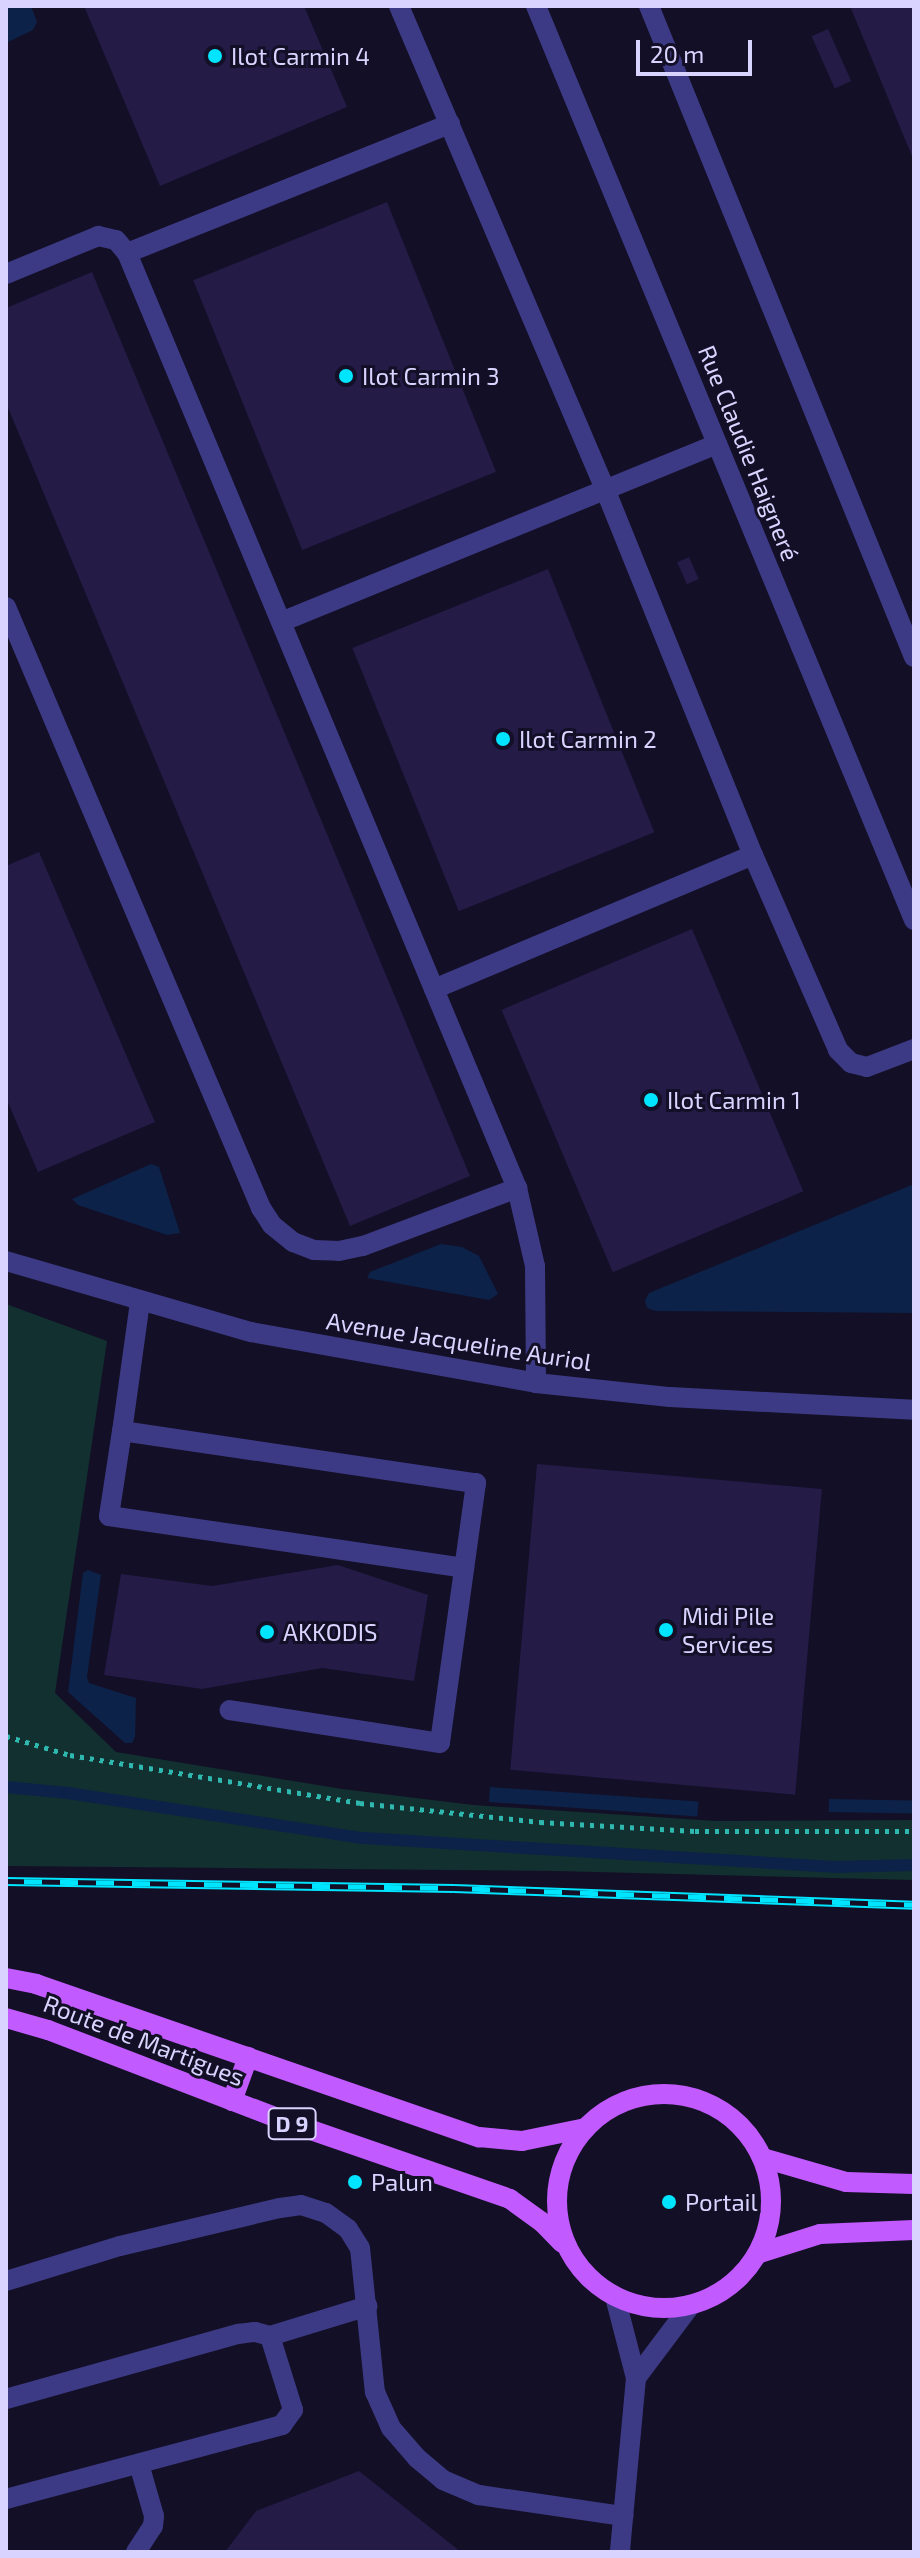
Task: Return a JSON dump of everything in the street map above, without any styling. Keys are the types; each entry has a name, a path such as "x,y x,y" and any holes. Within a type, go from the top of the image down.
{"main road":[{"name":"Route de Martigues","path":"6,1978 36,1984 479,2137 522,2141 586,2128"},
{"name":"Route de Martigues","path":"6,2018 48,2030 232,2101 510,2199 542,2222 567,2248"},
{"path":"232,2101 248,2057"},
{"path":"661,2093 696,2098 727,2113 748,2133 763,2158 772,2199 770,2224 760,2253 737,2281 715,2296 690,2306 657,2309 615,2297 587,2277 567,2248 557,2216 556,2192 562,2165 586,2128 621,2102 661,2093"},
{"path":"763,2158 846,2182 914,2184"},
{"path":"760,2253 820,2234 914,2230"}],"street":[{"path":"399,6 605,489 753,855 838,1050 851,1063 867,1067 914,1049"},
{"name":"Rue Claudie Haigneré","path":"536,6 914,920"},
{"path":"649,6 914,657"},
{"path":"127,253 450,124"},
{"path":"6,274 98,236 116,240 127,253 517,1188 535,1266 536,1383"},
{"path":"281,622 717,444"},
{"path":"6,607 261,1208 272,1225 293,1242 314,1250 339,1251 363,1246 517,1188"},
{"path":"434,989 753,855"},
{"name":"Avenue Jacqueline Auriol","path":"6,1261 251,1332 536,1383 670,1397 914,1410"},
{"path":"140,1302 109,1516 464,1568"},
{"path":"122,1431 476,1483 440,1743 230,1710"},
{"path":"6,2281 120,2246 301,2205 326,2213 348,2229 360,2248 375,2392 391,2428 417,2458 443,2480 479,2495 623,2516"},
{"path":"615,2297 636,2378 620,2552"},
{"path":"6,2399 238,2334 255,2332 270,2336 368,2306"},
{"path":"636,2378 690,2306"},
{"path":"6,2499 282,2425 289,2420 293,2410 270,2336"},
{"path":"136,2552 147,2539 154,2516 139,2464"}],"path":[{"path":"6,1736 70,1755 405,1808 540,1822 695,1831 914,1831"}],"green space":[{"path":"6,1304 107,1341 55,1693 116,1752 342,1789 473,1805 716,1821 914,1820 914,1880 557,1871 6,1866"}],"water":[{"path":"6,6 31,6 37,22 33,30 6,43"},
{"path":"151,1164 159,1167 180,1233 167,1235 78,1205 72,1199"},
{"path":"914,1184 914,1313 656,1311 647,1308 645,1301 649,1293"},
{"path":"441,1244 462,1247 479,1256 498,1294 489,1300 367,1278 370,1272"},
{"path":"88,1570 101,1575 87,1677 89,1683 136,1698 135,1737 132,1743 125,1743 68,1692 83,1573"},
{"path":"490,1787 698,1802 697,1817 489,1802"},
{"path":"829,1799 914,1800 914,1813 829,1812"}],"building":[{"name":"Ilot Carmin 4","path":"84,6 304,6 347,107 160,186"},
{"path":"850,6 914,6 914,161"},
{"path":"828,29 851,81 835,88 812,36"},
{"name":"Ilot Carmin 3","path":"387,202 496,472 302,550 193,280"},
{"path":"92,272 470,1176 350,1226 6,403 6,308"},
{"path":"689,557 699,579 687,584 677,562"},
{"name":"Ilot Carmin 2","path":"548,569 654,832 459,911 352,648"},
{"path":"39,852 155,1122 38,1172 6,1098 6,866"},
{"name":"Ilot Carmin 1","path":"692,929 803,1191 613,1272 501,1010"},
{"name":"Midi Pile Services","path":"537,1464 822,1489 795,1795 510,1770"},
{"name":"AKKODIS","path":"338,1565 428,1595 414,1681 322,1668 202,1689 104,1675 121,1574 212,1586"},
{"path":"359,2471 461,2552 225,2552 256,2511"}],"waterway":[{"path":"6,1787 68,1793 363,1838 836,1867 914,1865"}],"railway":[{"path":"6,1881 454,1888 914,1905"}],"place":[{"name":"Ilot Carmin 4","path":"215,56"},
{"name":"Ilot Carmin 3","path":"346,376"},
{"name":"Ilot Carmin 2","path":"503,739"},
{"name":"Ilot Carmin 1","path":"651,1100"},
{"name":"Midi Pile Services","path":"666,1630"},
{"name":"AKKODIS","path":"267,1632"},
{"name":"Palun","path":"355,2182"},
{"name":"Portail","path":"669,2202"}]}
